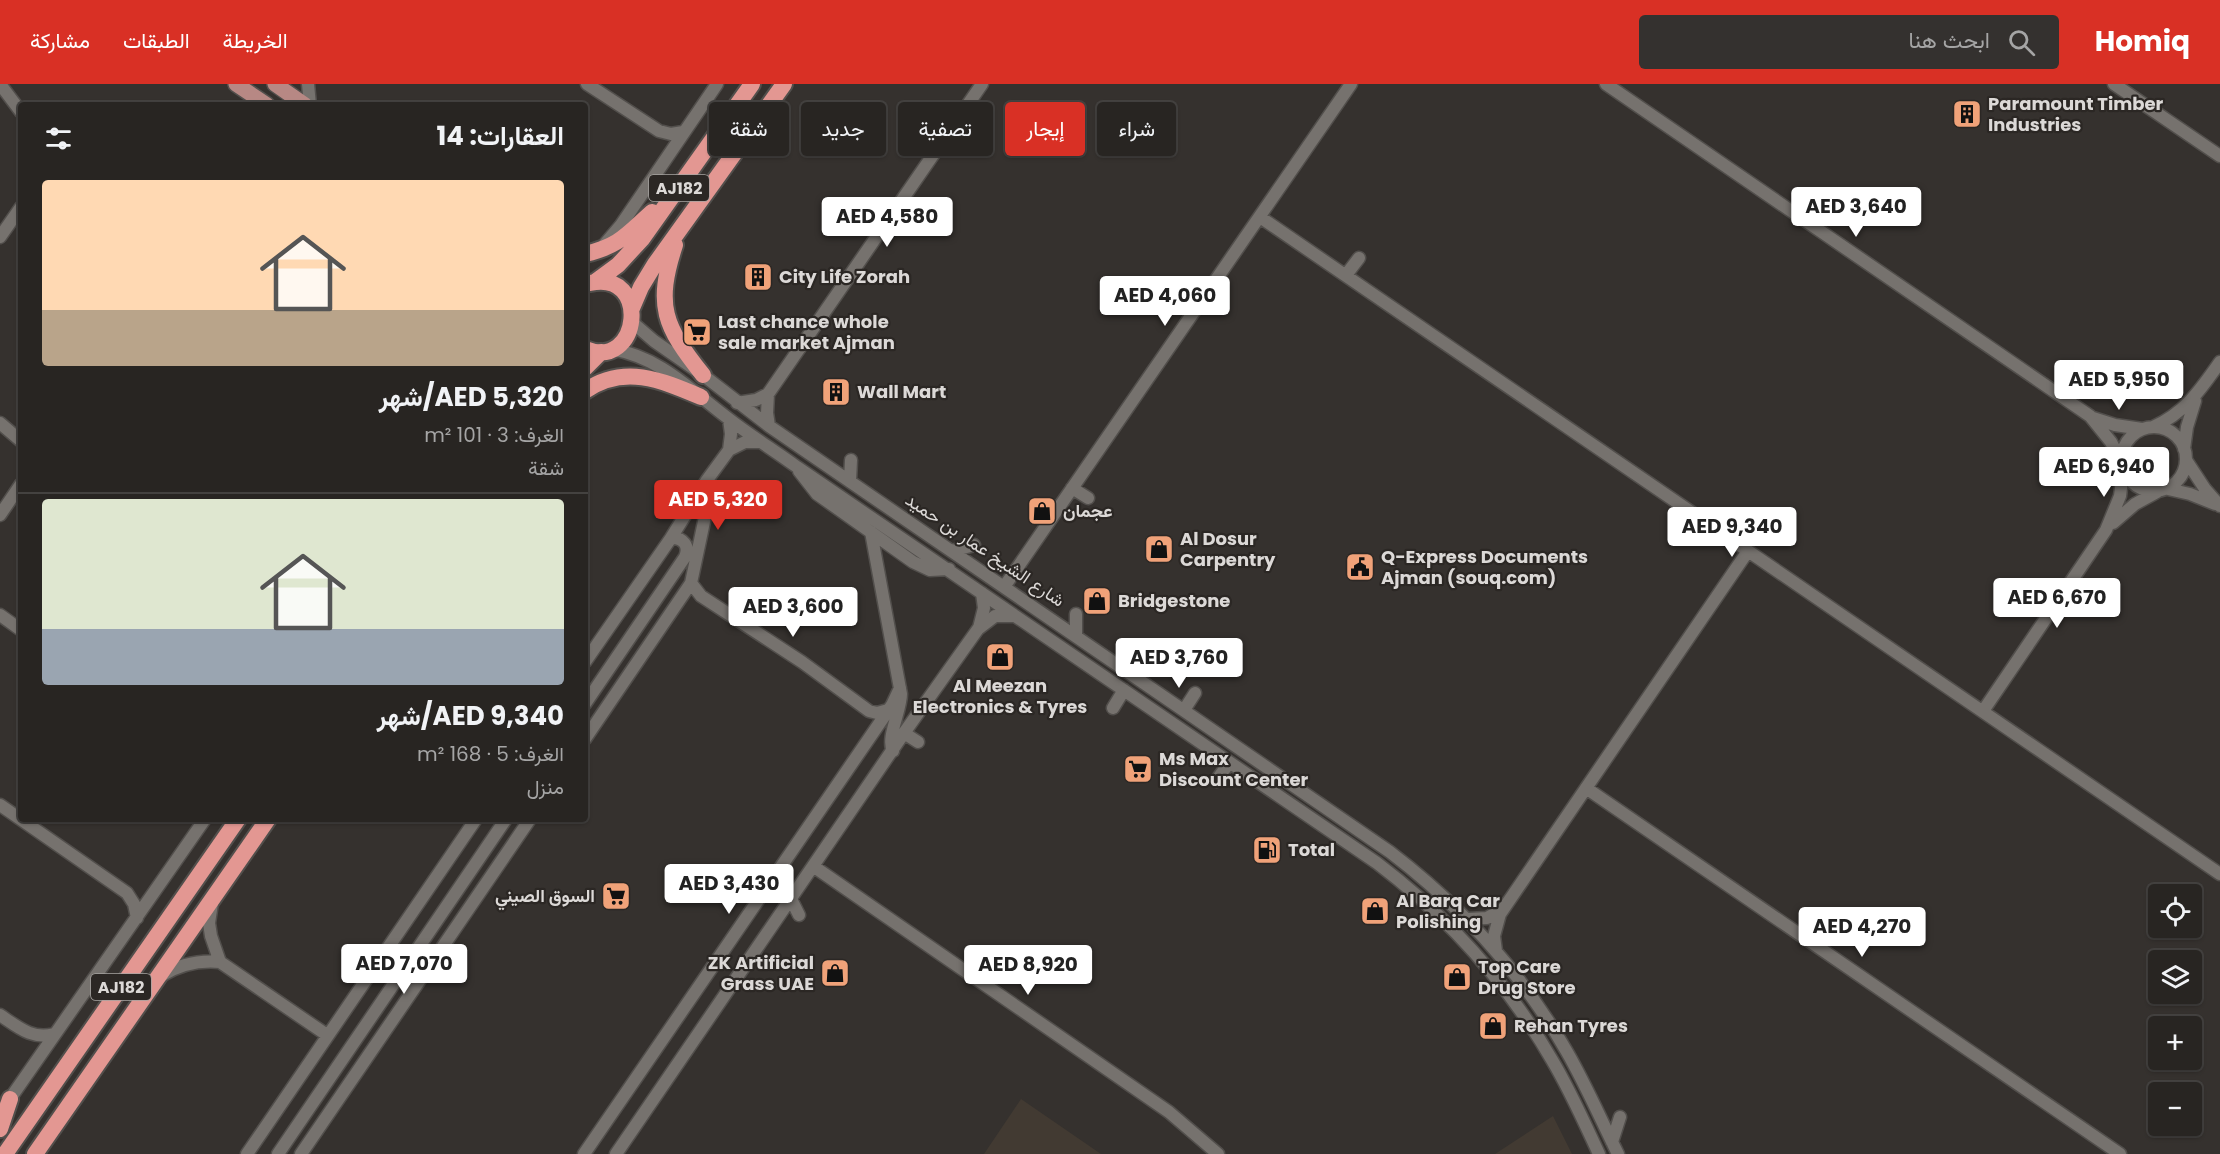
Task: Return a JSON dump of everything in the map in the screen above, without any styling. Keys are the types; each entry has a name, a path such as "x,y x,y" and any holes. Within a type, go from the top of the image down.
{"highway":[{"name":"AJ182","path":"589,282 630,254 752,84"},
{"name":"AJ182","path":"632,315 648,275 784,84"},
{"path":"591,253 618,243 652,212 670,200"},
{"path":"680,230 664,283 666,310 675,337 703,375"},
{"path":"588,364 599,350 625,338 632,315 629,301 618,288 603,282 589,282"},
{"path":"588,389 599,382 638,376 654,379 701,397"},
{"name":"AJ182","path":"5,1154 236,822"},
{"name":"AJ182","path":"35,1154 266,822"},
{"path":"0,1129 5,1106"}],"main road":[{"path":"236,84 263,102"},
{"path":"275,84 303,102"}],"street":[{"path":"0,84 18,108"},
{"path":"308,84 308,102"},
{"path":"587,84 658,131 666,142 667,156"},
{"path":"591,253 621,225 717,84"},
{"path":"737,403 756,400 768,394 982,84"},
{"path":"1004,587 1351,84"},
{"path":"1606,84 2090,416 2105,433 2128,480 2141,490 2190,494 2220,506"},
{"path":"2114,84 2220,156"},
{"path":"658,131 671,134 683,132"},
{"path":"1,235 18,211"},
{"path":"1260,217 2220,874"},
{"path":"1346,275 1359,258"},
{"name":"شارع الشيخ عمار بن حميد","path":"632,315 660,345 769,426 1390,852 1429,883 1468,919 1530,994 1577,1069 1618,1154"},
{"name":"شارع الشيخ عمار بن حميد","path":"599,350 634,353 656,363 797,467 1385,870 1425,902 1463,939 1497,978 1535,1031 1562,1078 1599,1154"},
{"path":"2106,530 2120,496 2124,446 2135,433 2177,413 2198,394 2220,362"},
{"path":"768,394 769,426"},
{"path":"1983,711 2106,530 2124,512 2181,477 2187,427 2198,394"},
{"path":"2090,416 2115,425 2161,428 2176,435 2198,480 2220,506"},
{"path":"729,419 731,435 729,450"},
{"path":"0,423 18,432"},
{"path":"0,423 18,438"},
{"path":"588,658 671,538 706,480 729,450 745,442 762,442"},
{"path":"850,481 851,460"},
{"path":"797,467 817,494 918,565 930,570 949,569"},
{"path":"588,735 691,583 709,498 710,489 706,480"},
{"path":"0,515 18,488"},
{"path":"1072,488 1088,498"},
{"path":"871,532 900,688 900,706 890,742 892,751"},
{"path":"588,700 685,557 687,550 685,543 679,538 671,538"},
{"path":"952,551 974,545"},
{"path":"1496,951 1495,929 1504,908 1748,551"},
{"path":"691,583 701,596 809,667 869,711 877,713 888,710"},
{"path":"978,629 984,608 982,593"},
{"path":"1076,614 1076,636"},
{"path":"0,615 18,628"},
{"path":"616,1154 904,733 978,629 995,616 1015,616"},
{"path":"584,1154 888,710 900,688"},
{"path":"1113,708 1124,690"},
{"path":"1184,710 1195,693"},
{"path":"904,733 918,742"},
{"path":"1216,780 1229,763"},
{"path":"1586,788 2120,1154"},
{"path":"0,805 18,817"},
{"path":"25,822 127,892 140,895 154,893"},
{"path":"5,1106 203,822"},
{"path":"247,1154 474,822"},
{"path":"278,1154 504,822"},
{"path":"301,1154 528,822"},
{"path":"813,866 1170,1112 1218,1154"},
{"path":"127,892 134,904 137,918"},
{"path":"213,896 209,923 212,943 220,962"},
{"path":"790,899 799,915"},
{"path":"1468,919 1487,918 1504,908"},
{"path":"152,984 167,973 184,965 208,961 220,962 327,1035"},
{"path":"374,967 395,981"},
{"path":"0,1015 30,1035 36,1046 37,1059"},
{"path":"30,1035 54,1034"},
{"path":"324,1087 357,1072"},
{"path":"1612,1142 1620,1117"}],"shaded area":[{"path":"1021,1099 1101,1154 984,1154"},
{"path":"1553,1116 1572,1154 1495,1154"}],"place":[{"name":"Paramount Timber Industries","path":"1967,114"},
{"name":"City Life Zorah","path":"758,277"},
{"name":"Last chance whole sale market Ajman","path":"697,332"},
{"name":"Wall Mart","path":"836,392"},
{"name":"عجمان","path":"1042,511"},
{"name":"Al Dosur Carpentry","path":"1159,549"},
{"name":"Q-Express Documents Ajman (souq.com)","path":"1360,567"},
{"name":"Bridgestone","path":"1097,601"},
{"name":"Al Meezan Electronics & Tyres","path":"1000,657"},
{"name":"Ms Max Discount Center","path":"1138,769"},
{"name":"Total","path":"1267,850"},
{"name":"السوق الصيني","path":"616,896"},
{"name":"Al Barq Car Polishing","path":"1375,911"},
{"name":"ZK Artificial Grass UAE","path":"835,973"},
{"name":"Top Care Drug Store","path":"1457,977"},
{"name":"Rehan Tyres","path":"1493,1026"}]}
